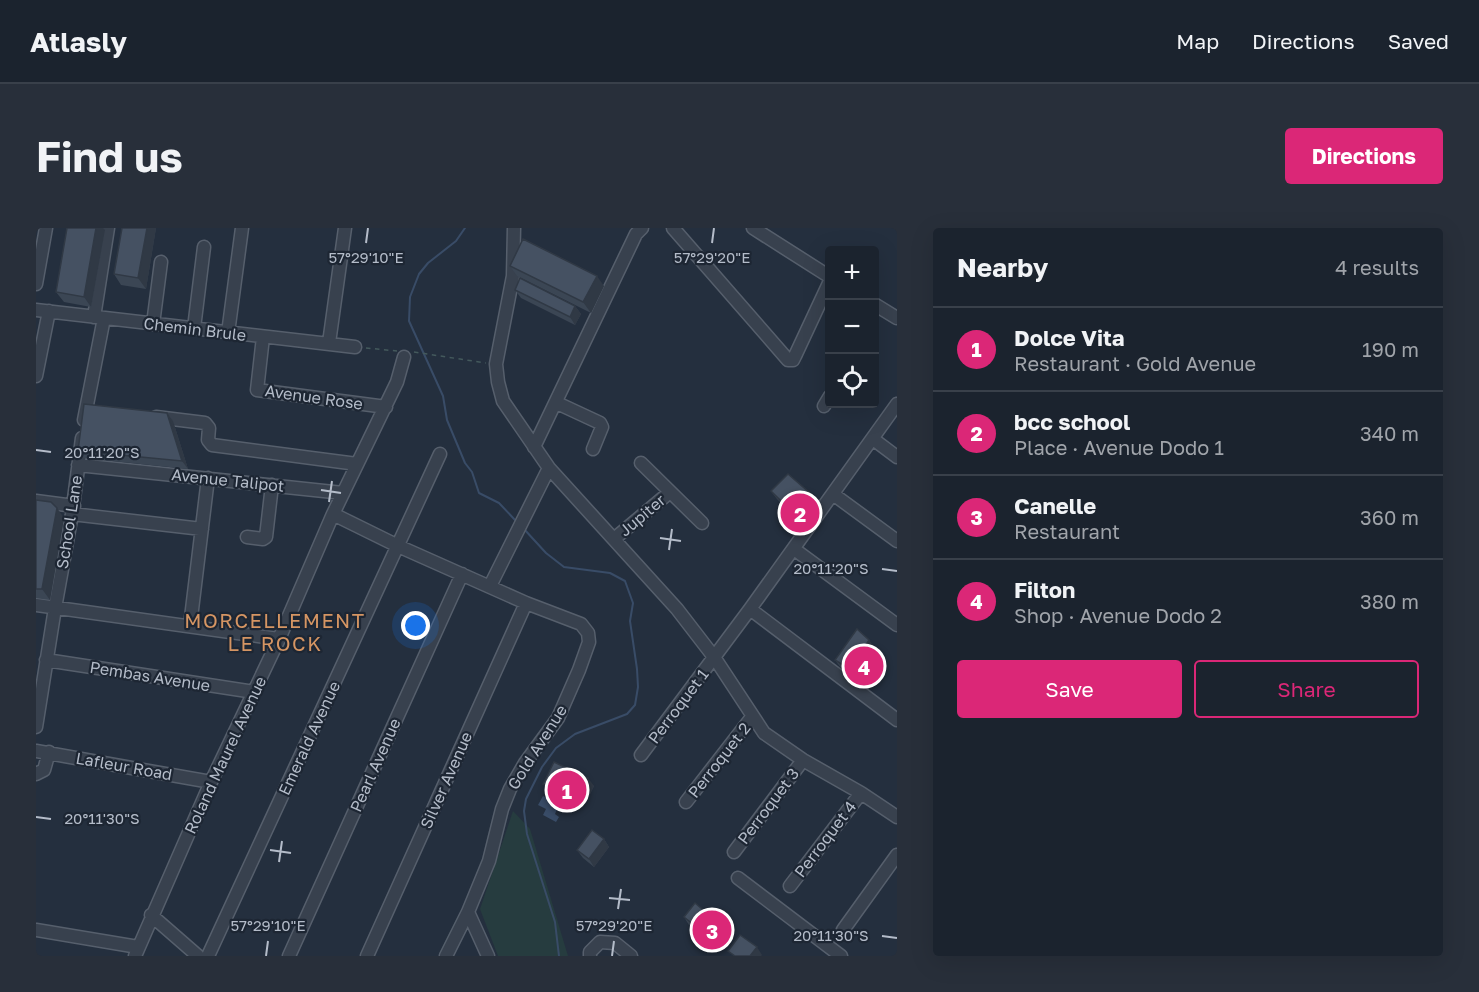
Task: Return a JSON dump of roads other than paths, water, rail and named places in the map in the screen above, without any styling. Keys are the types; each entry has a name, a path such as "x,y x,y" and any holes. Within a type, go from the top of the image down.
{"street":[{"path":"36,284 46,228"},
{"name":"School Lane","path":"36,727 73,510 78,465 92,409 108,228"},
{"path":"228,333 242,228"},
{"path":"329,344 345,228"},
{"path":"514,228 513,276 496,364 498,382 504,400 534,447 549,468 677,609 714,657 764,733 803,760 895,813"},
{"path":"534,447 636,234 642,228"},
{"path":"673,228 788,360 792,360 795,356 825,290"},
{"path":"753,228 825,276"},
{"path":"194,328 204,247"},
{"path":"153,324 161,262"},
{"path":"879,307 897,318"},
{"path":"36,376 42,311"},
{"name":"Chemin Brule","path":"42,311 355,347"},
{"name":"Avenue Rose","path":"263,337 258,390 386,407"},
{"name":"Roland Maurel Avenue","path":"137,951 151,915 279,639 333,514 386,407 397,382 403,353"},
{"path":"556,403 600,423 602,427 593,449"},
{"name":"Perroquet 1","path":"641,755 794,549 897,404"},
{"path":"146,416 205,423 209,428 208,440 212,445 357,464"},
{"path":"873,439 897,458"},
{"name":"Emerald Avenue","path":"208,956 440,454"},
{"path":"641,463 702,523"},
{"name":"Avenue Talipot","path":"78,465 343,493"},
{"path":"490,586 549,468"},
{"path":"190,626 208,478"},
{"path":"248,537 266,537 272,485"},
{"name":"Jupiter","path":"614,539 670,492"},
{"path":"833,494 897,541"},
{"path":"36,501 73,510 202,529"},
{"name":"Gold Avenue","path":"333,514 398,546 526,603 581,624 588,633 589,642 558,718 525,763 510,789 502,809 489,861 468,912 446,956"},
{"path":"794,549 897,625"},
{"name":"Pearl Avenue","path":"289,956 462,574"},
{"name":"Silver Avenue","path":"367,956 526,603"},
{"path":"36,605 279,639"},
{"path":"750,609 897,720"},
{"name":"Pembas Avenue","path":"46,660 254,692"},
{"name":"Perroquet 2","path":"686,802 752,717"},
{"name":"Lafleur Road","path":"36,751 211,782"},
{"path":"36,774 44,770 49,752"},
{"name":"Perroquet 3","path":"734,852 803,760"},
{"name":"Perroquet 4","path":"790,886 861,793"},
{"path":"843,930 897,855"},
{"path":"738,878 841,956"},
{"path":"468,912 488,956"},
{"path":"151,915 198,956"},
{"path":"36,930 137,951"},
{"path":"590,956 590,952 600,942 615,943 632,956"}],"water":[{"path":"560,792 570,797 565,805 560,803 555,814 559,817 556,822 543,815 546,809 538,805 543,796 554,802"}],"waterway":[{"path":"465,228 456,241 428,263 419,274 410,297 409,321 443,396 447,420 465,463 472,472 479,493 499,503 516,521"},
{"path":"524,529 546,553 564,567 610,573 625,581 633,603 630,621 637,669 638,687 635,705 627,714 575,734 556,748 542,767 526,799 524,811 527,834 555,922 559,956"}],"place":[{"name":"bcc school","path":"800,513"},
{"name":"Filton","path":"864,666"},
{"name":"Dolce Vita","path":"567,790"},
{"name":"Canelle","path":"712,930"}],"district":[{"name":"MORCELLEMENT LE ROCK","path":"275,632"}]}
